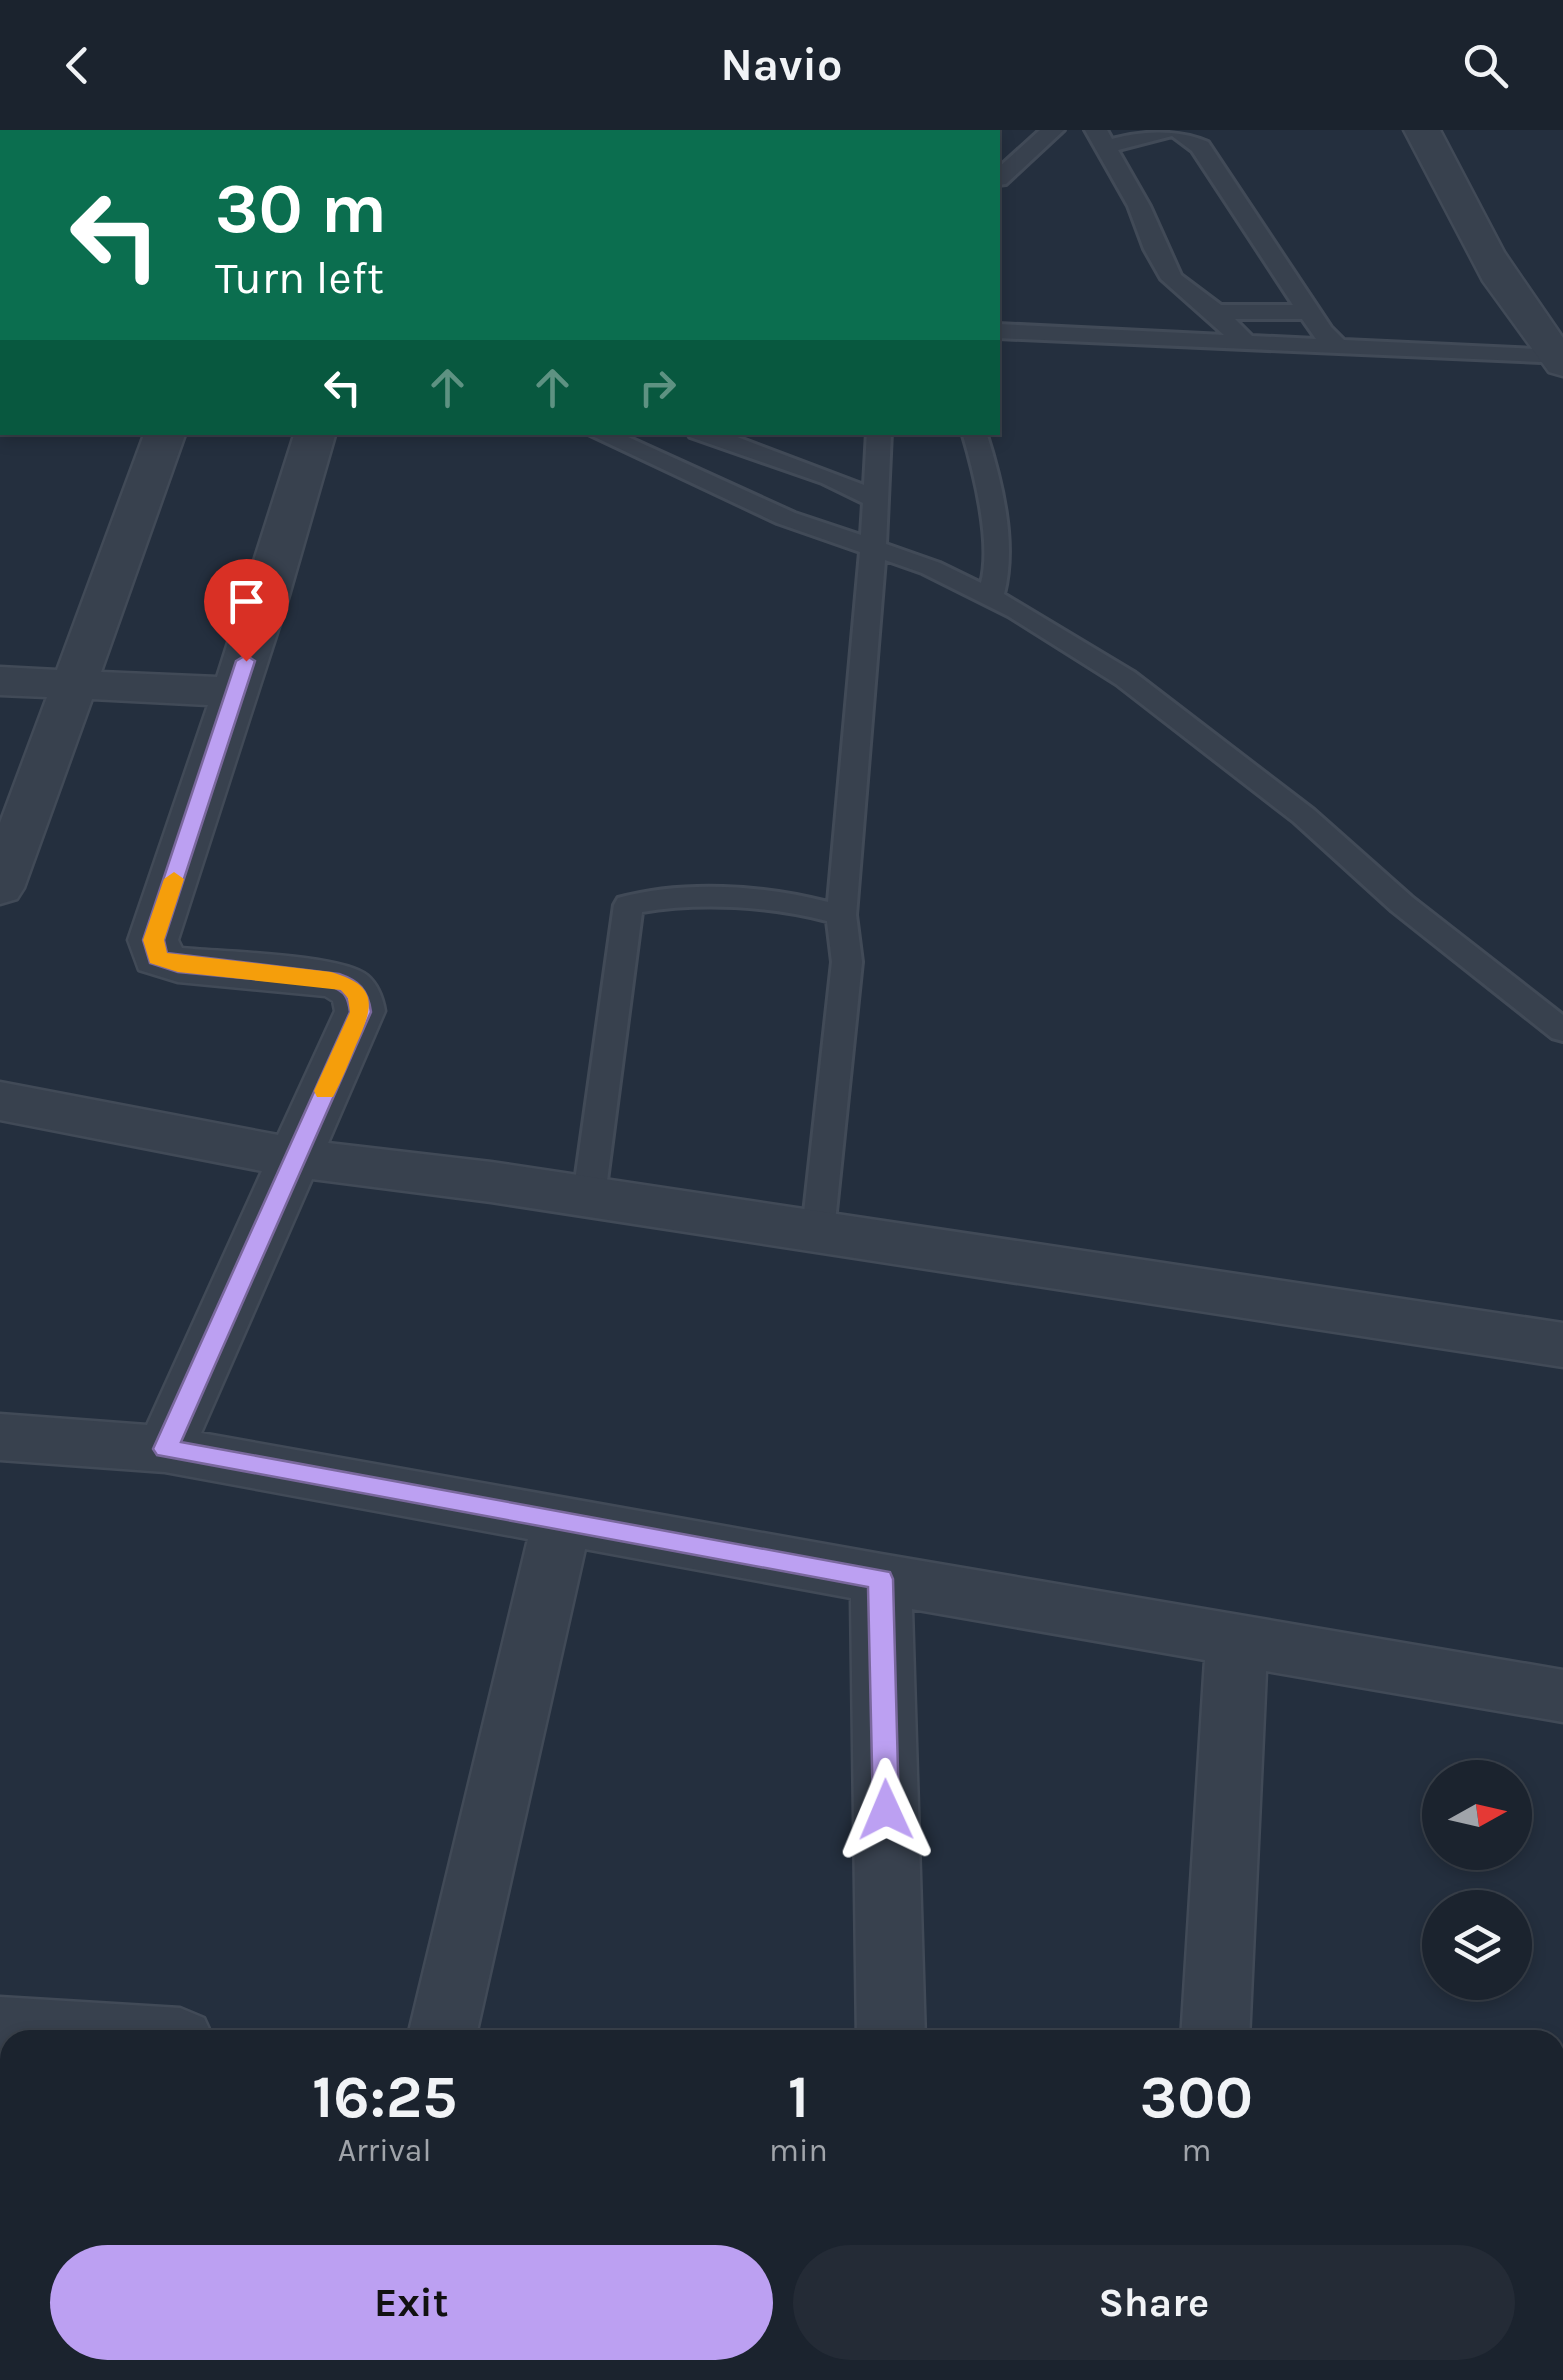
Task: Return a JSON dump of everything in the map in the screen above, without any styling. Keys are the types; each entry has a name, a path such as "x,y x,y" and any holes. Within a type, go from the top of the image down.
{"street":[{"path":"1422,130 1490,264 1560,360"},
{"path":"0,888 165,435"},
{"path":"166,1449 360,1012 358,997 349,985 331,979 178,965 157,958 153,940 236,692 315,435"},
{"path":"0,680 236,692"},
{"path":"0,1101 296,1158 589,1196 1563,1345"},
{"path":"0,1438 166,1449 881,1579 1563,1696"},
{"path":"443,2030 562,1520"},
{"path":"881,1579 892,2030"},
{"path":"1216,2030 1237,1640"},
{"path":"0,2028 30,2030"}],"lane":[{"path":"1000,177 1053,130"},
{"path":"1170,130 1101,138 1140,206 1155,249 1172,278 1246,342"},
{"path":"1178,130 1200,147 1309,312 1338,347"},
{"path":"1214,312 1309,312"},
{"path":"1000,331 1560,360"},
{"path":"603,435 786,518 873,546 990,596 1125,678 1304,816 1402,904 1563,1031"},
{"path":"644,453 676,435"},
{"path":"708,435 831,478 876,500"},
{"path":"818,1232 847,962 840,916 873,546 879,435"},
{"path":"975,435 983,461 999,564 990,596"},
{"path":"589,1196 628,905 660,898 814,906 840,916"}],"slow traffic":[{"path":"174,879 153,940 157,958 178,965 331,979 349,985 358,997 360,1012 325,1091"}],"route":[{"path":"246,661 153,940 157,958 178,965 331,979 349,985 358,997 360,1012 166,1449 881,1579 886,1810"}]}
